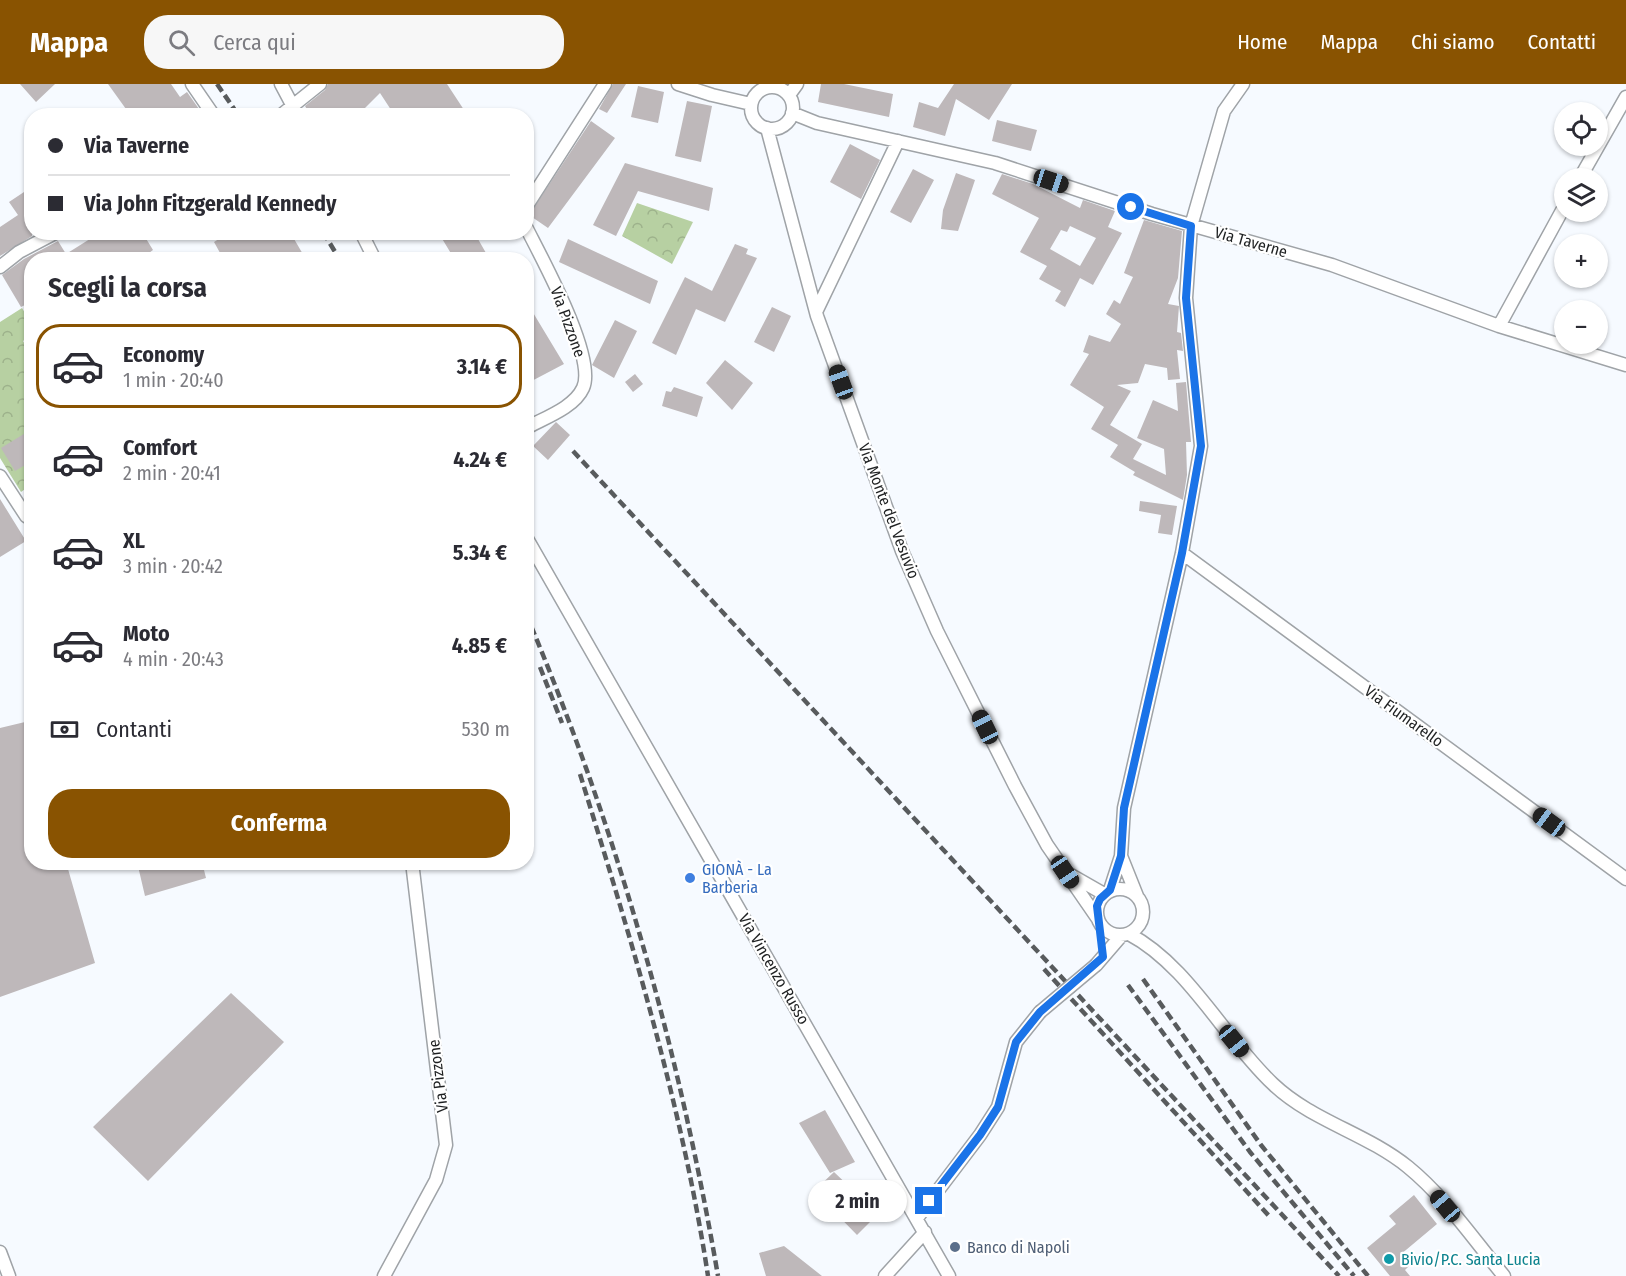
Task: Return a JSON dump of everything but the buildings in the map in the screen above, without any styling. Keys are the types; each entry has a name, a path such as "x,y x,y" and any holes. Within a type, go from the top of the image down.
{"street":[{"path":"192,84 208,108"},
{"path":"281,84 294,108"},
{"path":"299,108 320,84"},
{"path":"534,195 605,84"},
{"path":"678,84 751,104"},
{"path":"789,95 773,87 760,87 751,104 754,120 767,128 783,126 792,113 789,95 797,84"},
{"path":"1099,961 1097,906 1107,892 1121,856 1124,808 1182,553 1201,446 1186,298 1191,226 1224,111 1243,84"},
{"path":"1586,168 1626,97"},
{"name":"Via Taverne","path":"792,113 817,123 995,164 1191,226 1332,265 1499,326 1626,364"},
{"name":"Via Monte del Vesuvio","path":"767,128 816,312 871,470 937,631 1047,845 1099,923 1113,935 1125,935 1150,945 1273,1083 1297,1104 1408,1167 1430,1188 1504,1276"},
{"path":"816,312 898,141"},
{"path":"1499,326 1556,222"},
{"path":"0,267 19,252 42,240"},
{"name":"Via Pizzone","path":"533,240 564,302 584,370 583,388 567,406 534,424"},
{"path":"0,476 24,513"},
{"name":"Via Vincenzo Russo","path":"534,551 950,1276"},
{"name":"Via Fiumarello","path":"1182,553 1626,879"},
{"path":"1121,856 1137,896"},
{"name":"Via Pizzone","path":"384,1276 436,1180 446,1145 413,870"},
{"name":"Via Monte del Vesuvio","path":"1065,872 1107,892 1124,888 1137,896 1144,910 1143,917 1150,945"},
{"path":"917,1218 980,1135 998,1107 1016,1042 1040,1012 1140,924 1143,917"},
{"path":"885,1276 925,1232"},
{"path":"0,1252 9,1276"}],"green space":[{"path":"637,203 693,222 672,264 622,236"},
{"path":"22,308 24,311 24,490 21,492 0,458 0,322"}],"railway":[{"path":"217,84 234,108"},
{"path":"328,240 335,252"},
{"path":"573,451 1339,1276"},
{"path":"534,634 588,775 641,939 684,1107 718,1276"},
{"path":"540,667 562,723"},
{"path":"580,774 636,960 670,1086 708,1276"},
{"path":"1044,969 1270,1217"},
{"path":"1143,979 1261,1145 1368,1276"},
{"path":"1128,985 1250,1152 1354,1276"}],"place":[{"name":"GIONÀ - La Barberia","path":"690,878"},
{"name":"Banco di Napoli","path":"955,1247"},
{"name":"Bivio/P.C. Santa Lucia","path":"1389,1259"}],"route":[{"path":"929,1201 980,1135 998,1107 1016,1042 1040,1012 1103,957 1101,926 1096,913 1097,906 1104,894 1110,890 1121,856 1124,808 1182,553 1201,446 1186,298 1191,226 1131,207"}]}
